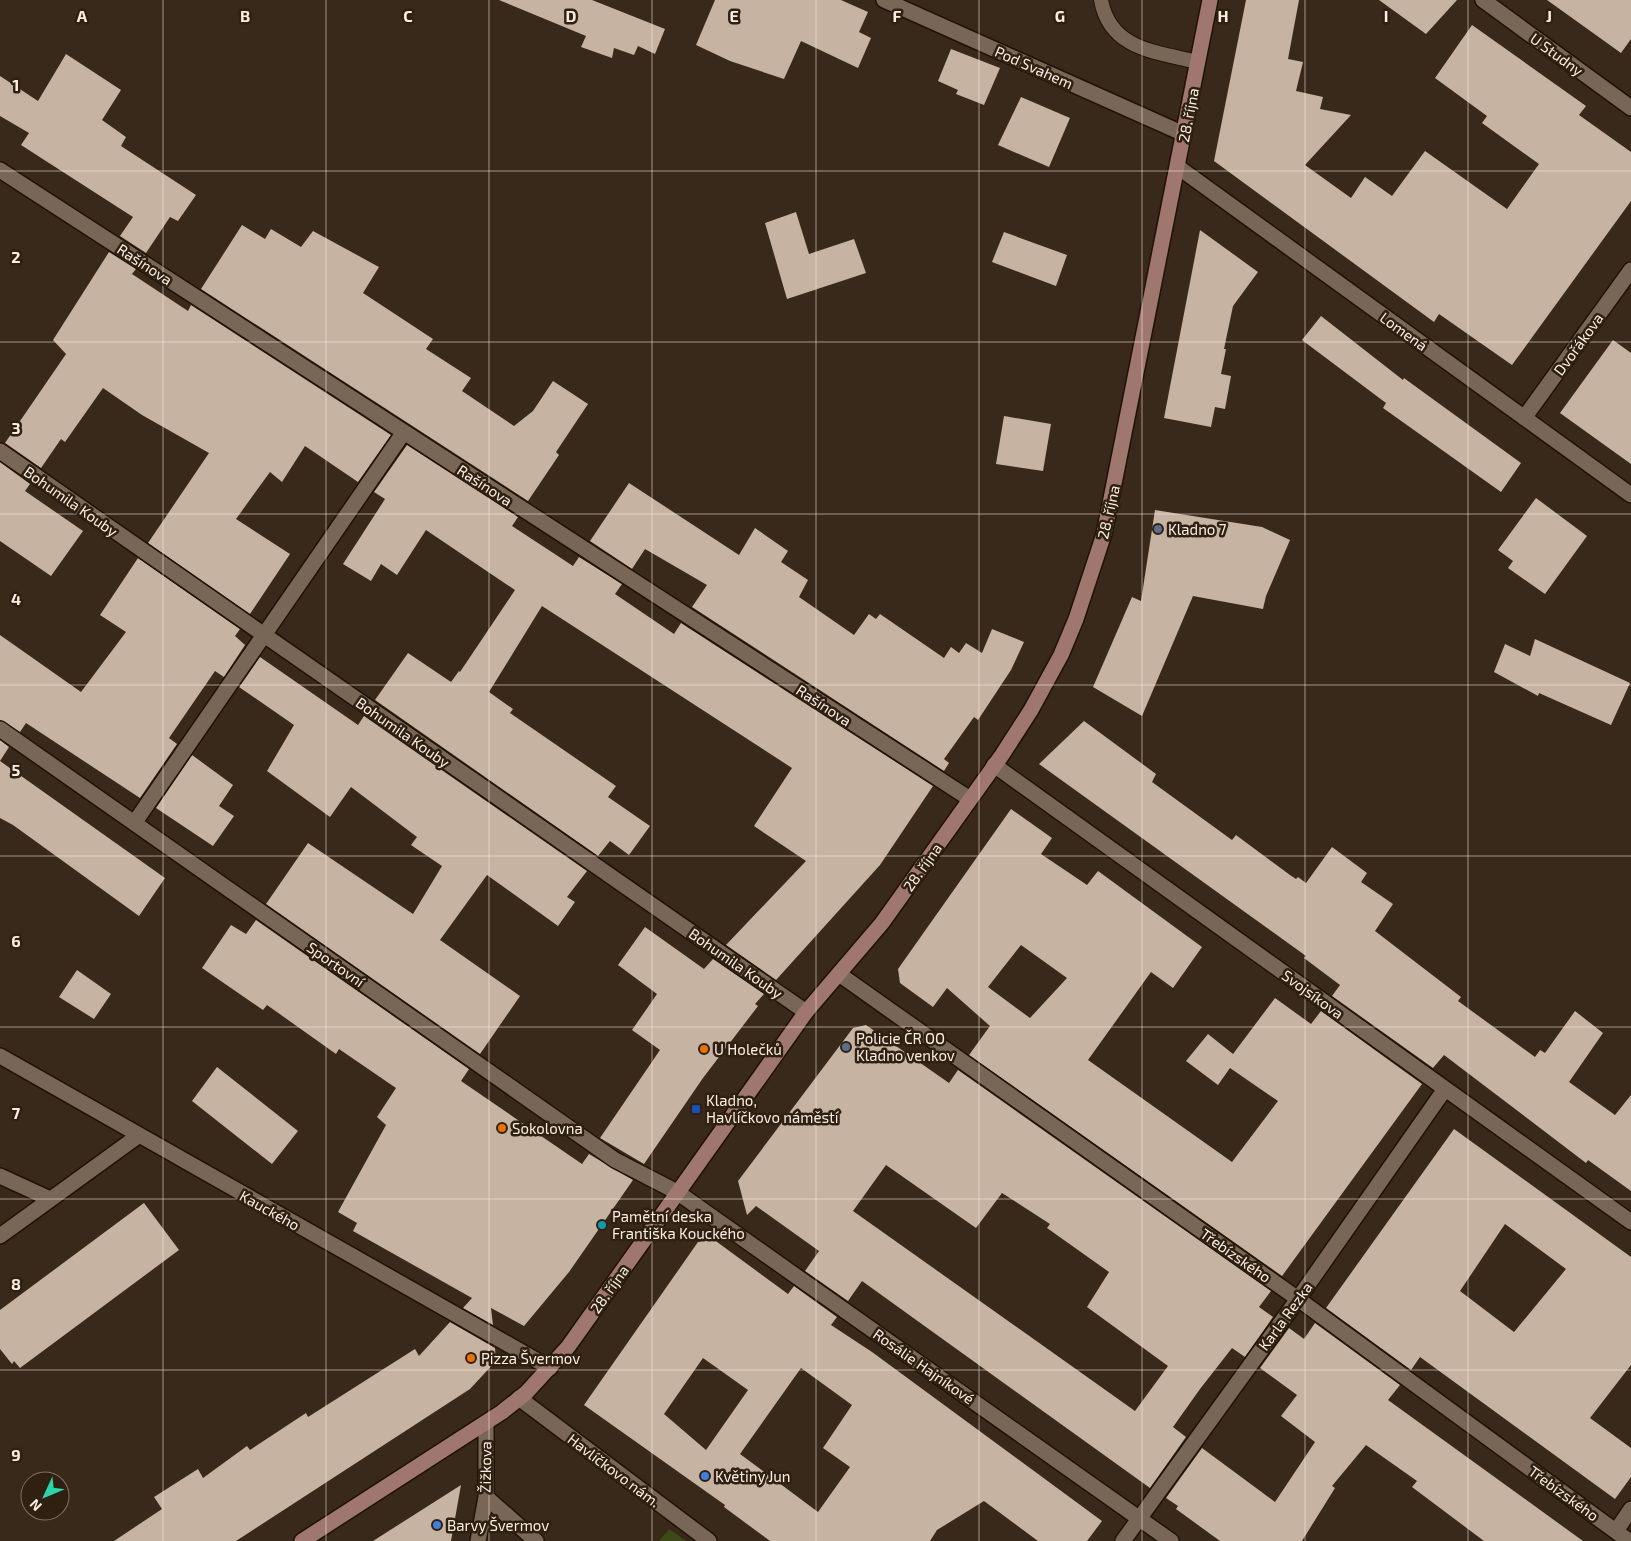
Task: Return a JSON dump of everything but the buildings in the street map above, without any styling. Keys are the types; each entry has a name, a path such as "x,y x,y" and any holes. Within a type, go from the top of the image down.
{"main road":[{"name":"28. října","path":"302,1541 486,1423 519,1398 568,1348 806,1012 882,923 994,765 1030,710 1056,665 1076,620 1092,573 1113,495 1210,0"}],"street":[{"name":"Pod Svahem","path":"884,0 1184,134"},
{"name":"U Studny","path":"1483,0 1631,108"},
{"name":"Lomená","path":"1178,167 1631,496"},
{"name":"Rašínova","path":"0,170 970,799"},
{"name":"Dvořákova","path":"1524,418 1631,270"},
{"path":"135,822 404,432"},
{"name":"Bohumila Kouby","path":"0,451 806,1012"},
{"name":"Sportovní","path":"0,729 615,1160 677,1192"},
{"name":"Svojsíkova","path":"994,765 1631,1222"},
{"name":"Třebízského","path":"839,974 1298,1298 1629,1541"},
{"name":"Kauckého","path":"0,1056 550,1368"},
{"name":"Karla Rezka","path":"1123,1541 1298,1298 1445,1089"},
{"path":"0,1236 138,1136"},
{"path":"0,1176 50,1199"},
{"name":"Rosálie Hajníkové","path":"677,1192 1171,1541"},
{"name":"Havlíčkovo nám.","path":"519,1398 709,1541"},
{"name":"Žižkova","path":"478,1541 486,1497 486,1423"},
{"path":"486,1497 536,1541"},
{"path":"1616,1531 1631,1509"}],"lane":[{"path":"1100,0 1113,31 1136,47 1198,62"}],"green space":[{"path":"669,1529 686,1541 659,1541"}],"place":[{"name":"Kladno 7","path":"1158,529"},
{"name":"Policie ČR OO Kladno venkov","path":"846,1047"},
{"name":"U Holečků","path":"704,1049"},
{"name":"Kladno, Havlíčkovo náměstí","path":"696,1109"},
{"name":"Sokolovna","path":"502,1128"},
{"name":"Pamětní deska Františka Kouckého","path":"602,1225"},
{"name":"Pizza Švermov","path":"471,1358"},
{"name":"Květiny Jun","path":"705,1476"},
{"name":"Barvy Švermov","path":"437,1525"}]}
